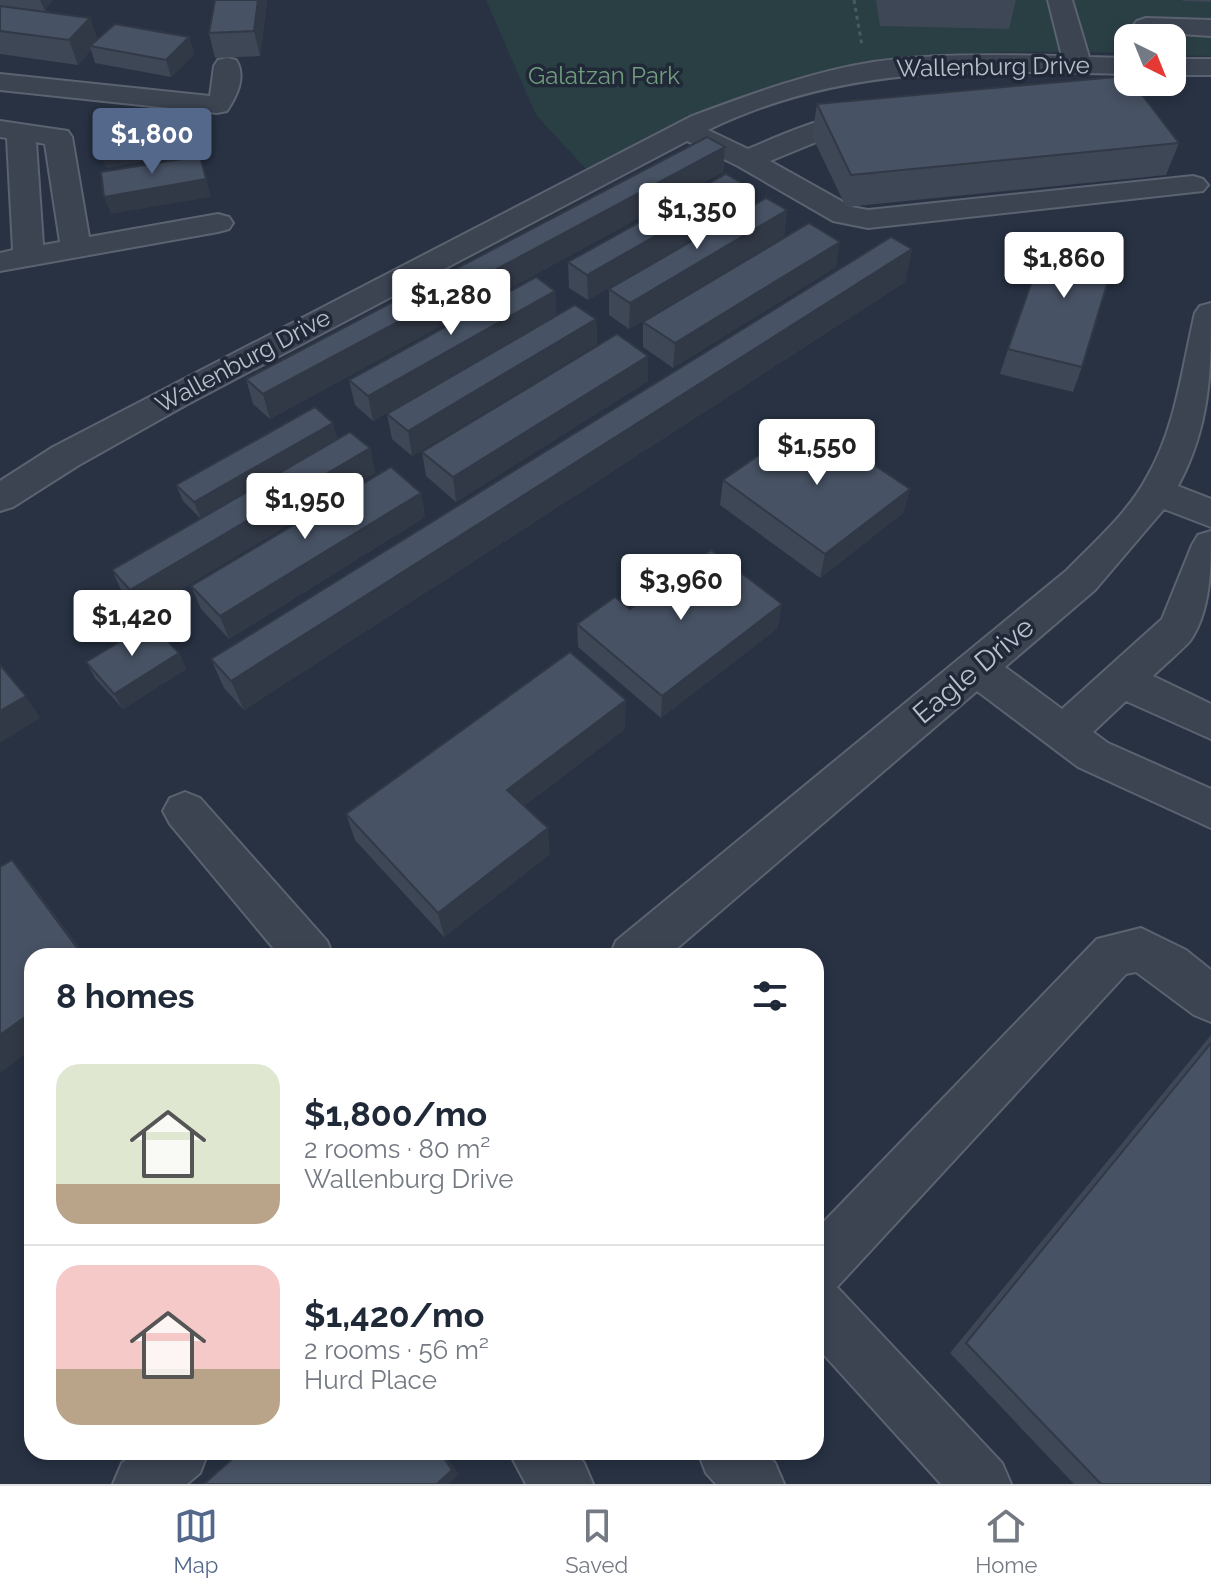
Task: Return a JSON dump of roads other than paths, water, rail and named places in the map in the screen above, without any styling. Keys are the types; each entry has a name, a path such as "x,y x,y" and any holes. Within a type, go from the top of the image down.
{"street":[{"path":"1060,0 1078,65"},
{"path":"1135,0 1146,24"},
{"path":"1186,30 1211,28"},
{"name":"Wallenburg Drive","path":"0,498 66,456 174,397 686,130 767,97 867,72 972,63 1114,66"},
{"path":"0,82 217,105 225,94 227,66"},
{"path":"1186,67 1211,67"},
{"path":"748,160 794,138 829,126 901,119"},
{"path":"76,249 58,137 10,130 14,259 76,249 218,223"},
{"path":"686,130 748,160 844,215 860,219 1202,186"},
{"path":"1177,157 1202,186"},
{"name":"Eagle Drive","path":"643,948 1081,580 1137,521 1157,492 1183,432 1211,313"},
{"path":"1157,492 1211,514"},
{"path":"1063,734 1125,677 1194,635 1211,545"},
{"path":"976,668 1093,755 1211,809"},
{"path":"1125,677 1146,693 1211,722"},
{"path":"185,811 303,948"},
{"path":"824,1261 1114,954 1141,950 1169,966 1211,999"},
{"path":"824,1314 981,1484"},
{"path":"143,1484 170,1460"},
{"path":"544,1460 563,1484"},
{"path":"734,1460 754,1484"}],"park label":[{"name":"Galatzan Park","path":"604,76"}]}
